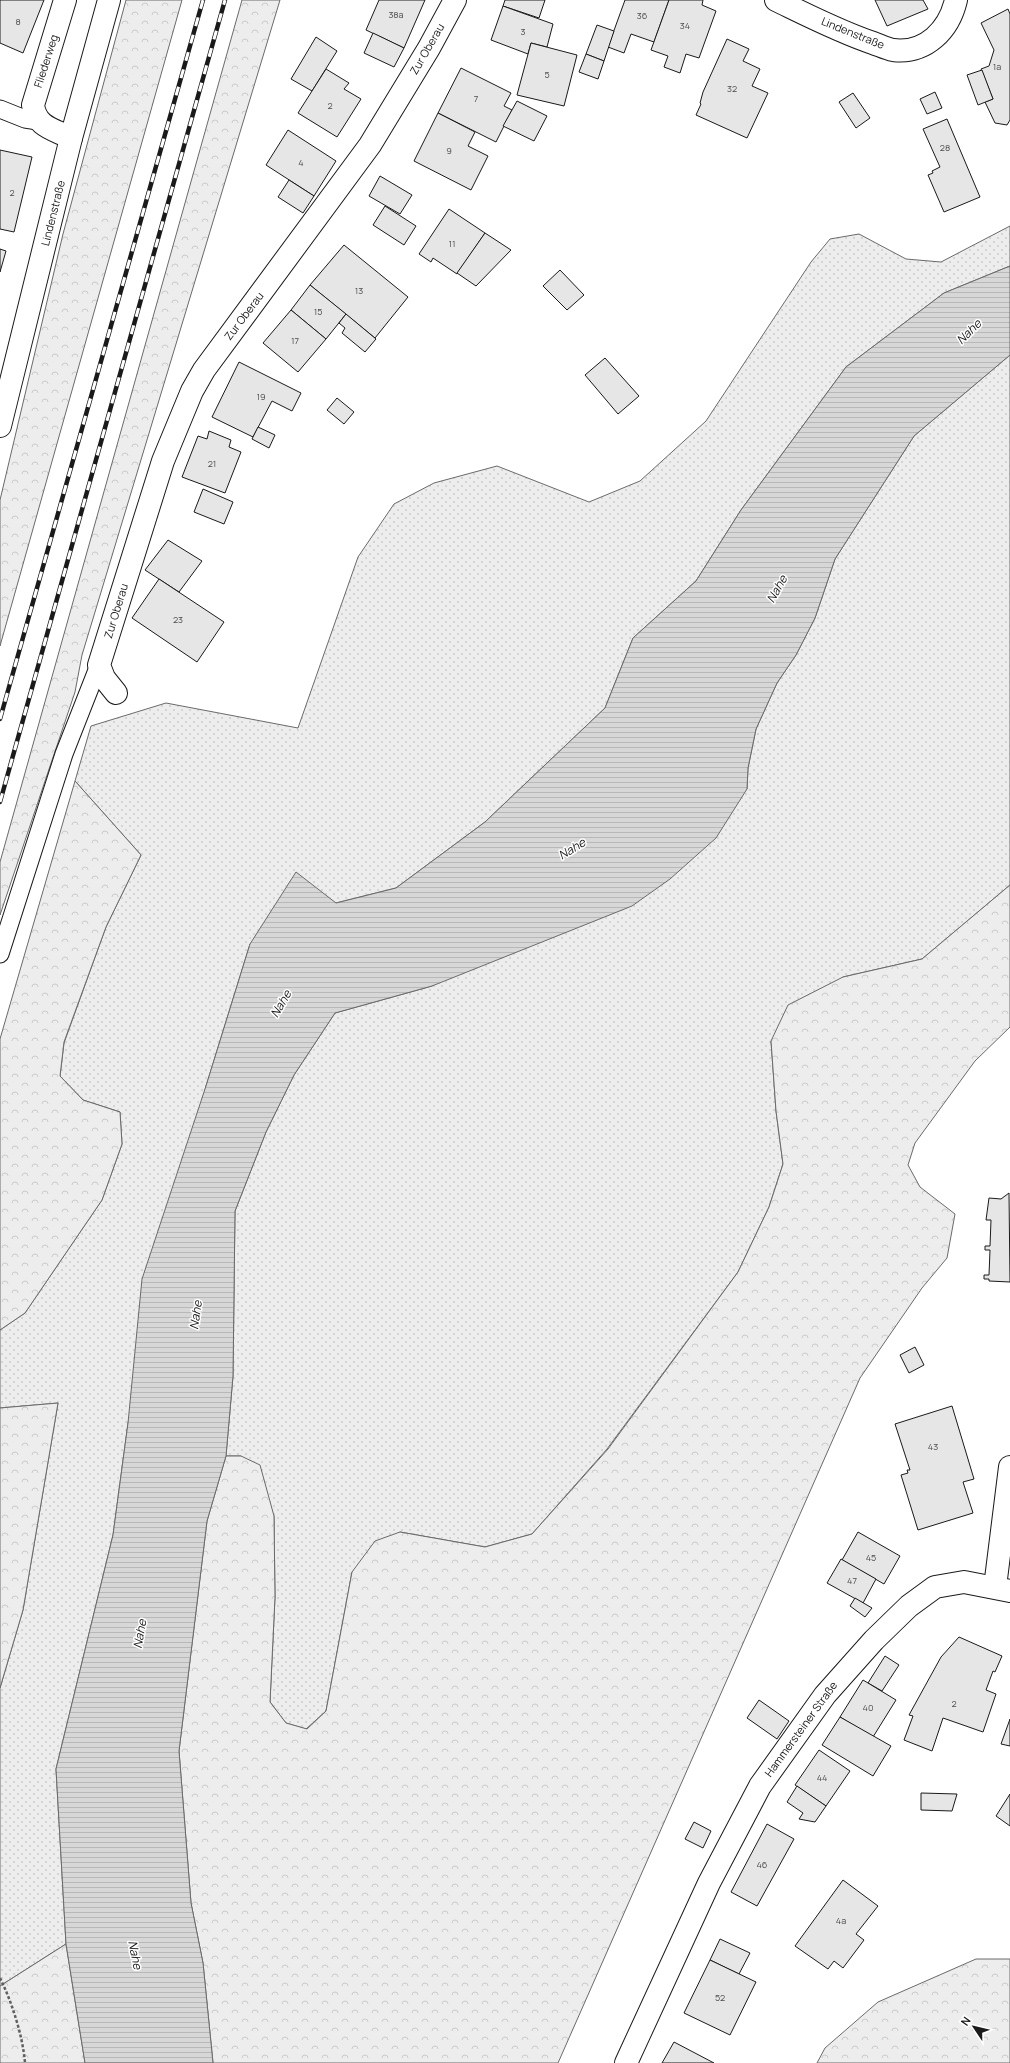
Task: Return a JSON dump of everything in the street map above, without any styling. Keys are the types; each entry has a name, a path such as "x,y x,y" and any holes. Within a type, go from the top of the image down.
{"street":[{"name":"Fliederweg","path":"38,121 32,105 65,0"},
{"name":"Lindenstraße","path":"0,426 71,138 109,0"},
{"name":"Zur Oberau","path":"99,665 163,461 192,391 204,370 370,145 429,48 455,0"},
{"name":"Lindenstraße","path":"776,0 862,39 893,50 916,48 930,42 945,27 956,0"},
{"path":"38,121 71,138"},
{"path":"99,665 104,678 116,693"},
{"name":"Hammersteiner Straße","path":"626,2063 709,1883 760,1786 825,1695 874,1640 904,1610 935,1588 964,1582 1002,1589 1010,1468"}],"lane":[{"path":"0,109 25,119 38,121"},
{"name":"Zur Oberau","path":"0,954 64,754 99,665"}],"path":[{"path":"0,1978 6,1991 24,2051 25,2063"}],"green space":[{"path":"126,0 182,0 0,646 0,500 63,234"},
{"path":"242,0 280,0 82,655 75,692 0,915 0,862"},
{"path":"1010,226 1010,266 944,293 846,367 741,510 696,581 633,638 605,708 485,822 396,888 336,903 250,944 206,1086 128,1423 113,1535 56,1769 66,1944 0,1986 0,1688 23,1610 58,1403 0,1408 0,1330 25,1313 102,1200 122,1144 120,1112 83,1100 60,1076 64,1043 106,927 141,855 75,781 91,726 166,703 298,728 358,557 394,504 434,483 497,466 589,502 640,481 706,421 811,262 830,239 859,234 906,259 941,262"},
{"path":"1010,355 1010,885 922,959 843,977 771,1041 776,1111 783,1164 769,1207 738,1272 607,1449 532,1534 485,1547 400,1532 352,1572 326,1711 306,1729 286,1723 270,1702 275,1597 274,1516 241,1456 226,1456 233,1376 235,1211 266,1132 294,1075 335,1013 432,986 747,789 748,768 756,729 777,683 796,655 815,618 835,559 914,436"},
{"path":"75,781 141,855 106,927 64,1042 60,1076 83,1100 120,1112 122,1144 102,1200 25,1313 0,1330 0,1039"},
{"path":"1010,885 1010,1027 975,1061 915,1143 908,1165 920,1187 955,1214 947,1258 922,1288 860,1378 558,2063 213,2063 203,1963 191,1903 179,1751 207,1521 226,1456 241,1456 260,1465 274,1516 275,1597 270,1702 286,1723 307,1729 326,1711 352,1572 375,1541 400,1532 485,1547 532,1534 608,1449 738,1272 769,1207 783,1164 776,1111 771,1041 788,1005 843,977 922,959"},
{"path":"58,1403 23,1610 0,1688 0,1408"},
{"path":"66,1944 85,2063 0,2063 0,1986"},
{"path":"976,1959 1010,1959 1010,2063 817,2063 825,2048 878,2002"}],"water":[{"name":"Nahe","path":"1010,266 1010,355 914,436 835,559 815,618 796,655 777,683 756,729 748,768 747,789 716,838 670,879 632,906 432,986 335,1013 294,1075 266,1132 235,1211 233,1376 226,1456 207,1521 179,1751 191,1903 203,1963 213,2063 85,2063 66,1944 56,1769 113,1535 128,1423 142,1279 206,1086 250,944 296,872 336,903 396,888 485,822 605,708 633,638 696,581 741,510 846,367 944,293"}],"building":[{"path":"0,0 44,0 23,53 0,43"},
{"path":"379,0 425,0 404,48 366,30"},
{"path":"505,0 545,0 539,18 503,6"},
{"path":"625,0 669,0 654,42 631,34 624,53 608,47"},
{"path":"669,0 703,0 702,5 716,11 699,58 686,54 680,73 664,67 668,56 651,50"},
{"path":"875,0 923,0 928,9 887,26"},
{"path":"503,6 553,24 547,47 531,43 528,54 491,40"},
{"path":"1008,9 1010,14 1010,120 1007,125 995,123 985,102 993,99 981,69 989,66 994,50 981,23"},
{"path":"597,25 614,31 604,61 586,54"},
{"path":"373,33 404,48 394,67 364,53"},
{"path":"316,37 337,51 312,91 291,79"},
{"path":"727,39 749,49 743,61 760,69 752,86 768,93 747,138 696,115 701,104 703,92"},
{"path":"531,43 577,55 564,106 517,95"},
{"path":"586,54 604,61 598,79 579,72"},
{"path":"461,68 511,93 504,106 512,110 496,142 438,113"},
{"path":"326,69 349,83 344,89 361,99 337,137 298,113"},
{"path":"982,70 993,99 978,105 967,75"},
{"path":"935,92 942,108 927,114 920,99"},
{"path":"853,93 870,118 856,128 839,102"},
{"path":"517,101 547,116 534,141 503,126"},
{"path":"438,113 475,132 468,146 488,156 471,190 414,161"},
{"path":"947,119 980,197 944,212 928,175 940,167 923,129"},
{"path":"288,130 336,161 314,196 266,165"},
{"path":"0,150 32,157 14,232 0,229"},
{"path":"380,176 412,195 400,214 369,196"},
{"path":"289,180 314,196 303,213 278,197"},
{"path":"385,206 416,226 404,245 373,225"},
{"path":"449,209 485,233 457,274 433,258 431,262 419,254"},
{"path":"485,233 511,250 476,286 457,273"},
{"path":"344,245 408,297 375,338 310,285"},
{"path":"0,249 6,251 0,272"},
{"path":"560,270 584,295 567,310 543,286"},
{"path":"310,285 346,314 326,339 291,310"},
{"path":"291,310 326,339 298,372 263,343"},
{"path":"346,314 376,339 365,352 342,333 345,328 339,323"},
{"path":"605,358 639,396 618,414 585,375"},
{"path":"239,362 301,393 292,411 272,401 253,437 212,417"},
{"path":"337,398 354,412 344,424 327,410"},
{"path":"258,427 275,435 269,448 252,439"},
{"path":"209,431 231,440 229,447 241,452 225,493 182,477 198,436 207,439"},
{"path":"203,489 233,502 224,524 194,512"},
{"path":"168,540 202,561 179,592 145,570"},
{"path":"159,579 224,622 197,662 132,618"},
{"path":"1009,1193 1010,1282 989,1281 989,1279 984,1279 984,1275 989,1275 990,1250 985,1250 985,1246 990,1246 991,1220 986,1220 989,1198 1001,1199"},
{"path":"915,1347 924,1365 909,1373 900,1355"},
{"path":"952,1406 974,1479 963,1482 973,1513 918,1530 901,1475 908,1473 907,1470 910,1470 895,1424"},
{"path":"858,1532 900,1556 884,1584 842,1560"},
{"path":"841,1559 876,1579 863,1603 827,1583"},
{"path":"855,1598 872,1608 865,1617 850,1606"},
{"path":"959,1637 1002,1656 995,1672 993,1671 986,1690 996,1694 983,1732 943,1718 932,1751 904,1740 913,1716 909,1715 941,1657"},
{"path":"885,1656 899,1665 882,1691 868,1683"},
{"path":"863,1680 896,1700 873,1737 840,1717"},
{"path":"759,1700 789,1721 777,1739 747,1718"},
{"path":"840,1717 891,1746 873,1776 822,1745"},
{"path":"1010,1719 1010,1746 1001,1744"},
{"path":"819,1750 850,1771 826,1806 795,1785"},
{"path":"797,1786 826,1806 815,1822 799,1819 803,1813 787,1802"},
{"path":"921,1793 957,1794 952,1811 921,1810"},
{"path":"1010,1794 1010,1826 996,1816"},
{"path":"694,1822 711,1831 703,1848 685,1839"},
{"path":"767,1824 794,1839 757,1906 731,1892"},
{"path":"843,1880 878,1906 856,1934 864,1940 843,1968 834,1961 828,1969 795,1946"},
{"path":"720,1939 750,1953 739,1974 710,1960"},
{"path":"710,1960 756,1982 730,2035 684,2013"},
{"path":"674,2042 714,2063 662,2063"}],"railway":[{"path":"0,719 203,0"},
{"path":"0,802 225,0"}]}
